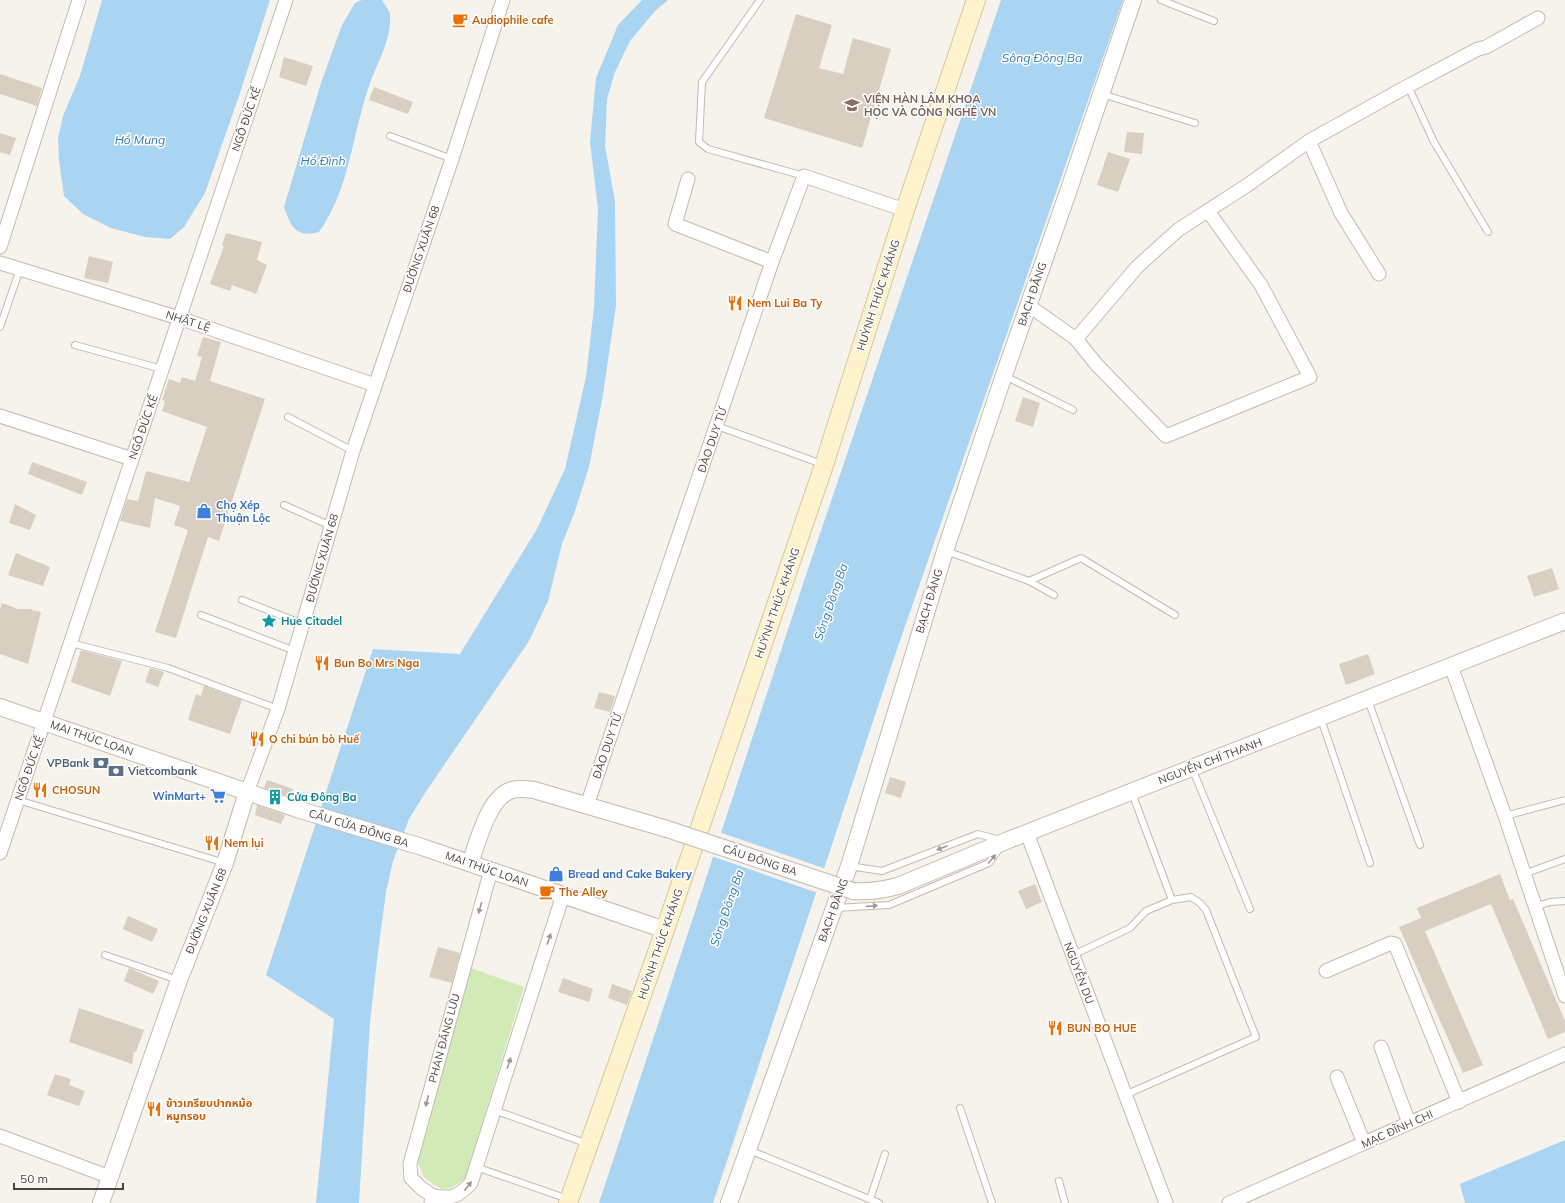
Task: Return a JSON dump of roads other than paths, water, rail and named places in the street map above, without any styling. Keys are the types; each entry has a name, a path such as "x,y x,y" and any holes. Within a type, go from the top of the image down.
{"main road":[{"name":"HUỲNH THÚC KHÁNG","path":"569,1201 666,930 824,465 905,210 976,0"}],"street":[{"path":"0,247 79,0"},
{"name":"NGÔ ĐỨC KẾ","path":"0,853 286,0"},
{"name":"ĐƯỜNG XUÂN 68","path":"101,1203 179,980 225,863 247,792 278,709 353,451 452,159 503,0"},
{"name":"BẠCH ĐẰNG","path":"730,1203 849,866 945,551 1133,0"},
{"path":"1076,339 1138,267 1178,230 1249,184 1309,141 1408,86 1478,49 1486,47 1538,18"},
{"path":"1309,141 1341,214 1380,274"},
{"path":"804,176 905,210"},
{"name":"ĐÀO DUY TỪ","path":"587,805 772,262 804,176"},
{"path":"688,179 676,224 772,262"},
{"path":"1028,306 1076,339 1096,364 1166,436 1310,377 1261,285 1208,211"},
{"name":"NHẬT LỆ","path":"0,263 179,318 375,385"},
{"path":"0,416 132,459"},
{"name":"NGUYỄN CHÍ THANH","path":"853,891 876,891 898,886 1006,841 1565,621"},
{"path":"1451,666 1505,816 1565,996"},
{"name":"MAI THÚC LOAN","path":"0,707 297,809"},
{"path":"470,863 488,813 501,796 512,790 534,790 587,805"},
{"name":"CẦU ĐÔNG BA","path":"587,805 667,829 853,891"},
{"name":"CẦU CỬA ĐÔNG BA","path":"297,809 422,846"},
{"name":"NGUYỄN DU","path":"1027,833 1166,1203"},
{"name":"MAI THÚC LOAN","path":"422,846 666,930"},
{"name":"PHAN ĐĂNG LƯU","path":"491,870 410,1164 411,1178 432,1200 461,1194 471,1183 563,895"},
{"path":"1326,971 1390,943 1395,944 1459,1102"},
{"path":"1381,1047 1409,1123"},
{"name":"MẠC ĐĨNH CHI","path":"1229,1203 1565,1054"},
{"path":"1337,1077 1364,1143"},
{"path":"0,1136 110,1177"}],"lane":[{"path":"760,0 702,82 699,142 708,150 804,176"},
{"path":"1161,0 1214,21"},
{"path":"1408,86 1434,142 1488,232"},
{"path":"1102,94 1195,123"},
{"path":"390,136 452,159"},
{"path":"0,327 20,269"},
{"path":"75,345 162,369"},
{"path":"1004,375 1073,410"},
{"path":"288,418 353,451"},
{"path":"716,426 824,465"},
{"path":"284,505 331,526"},
{"path":"945,551 1030,581 1054,595"},
{"path":"1030,581 1081,558 1176,615"},
{"path":"242,600 303,624"},
{"path":"201,615 295,651"},
{"path":"70,643 168,668 278,709"},
{"path":"1368,699 1420,845"},
{"path":"1321,717 1370,863"},
{"path":"1192,768 1250,909"},
{"path":"1131,792 1172,900"},
{"path":"18,800 225,863"},
{"path":"1505,816 1565,800"},
{"path":"834,908 889,904 989,863 1006,841 978,834 882,871 849,866"},
{"path":"1524,874 1565,859"},
{"path":"1073,955 1130,928 1146,911 1172,900 1191,897 1200,903 1206,910 1256,1037 1125,1095"},
{"path":"1535,907 1550,902 1565,902"},
{"path":"105,955 179,980"},
{"path":"960,1108 992,1203"},
{"path":"494,1110 590,1144"},
{"path":"748,1149 879,1203"},
{"path":"870,1199 885,1154"},
{"path":"476,1167 569,1201"},
{"path":"1059,1181 1065,1203"}],"water":[{"name":"Hồ Mung","path":"102,0 270,0 239,96 205,193 184,227 170,239 145,237 111,228 83,214 64,196 59,160 58,138 63,116 80,76"},
{"name":"Hồ Đình","path":"362,0 382,0 387,8 390,14 390,25 386,43 368,89 349,163 337,199 319,232 300,232 292,225 284,207 321,83 342,25 355,3"},
{"path":"642,0 668,0 655,11 630,41 615,72 607,99 605,146 615,201 616,305 603,395 589,467 575,511 562,544 548,601 529,641 427,790 409,819 393,861 386,892 370,1022 359,1203 316,1203 334,1019 266,975 373,649 460,654 537,529 565,469 586,377 594,307 598,209 590,142 596,78 618,25"},
{"name":"Sông Đông Ba","path":"1001,0 1123,0 894,658 713,1203 599,1203 804,581"},
{"path":"1565,1140 1565,1203 1465,1203 1460,1184"}],"place":[{"name":"Audiophile cafe","path":"460,20"},
{"name":"VIỆN HÀN LÂM KHOA HỌC VÀ CÔNG NGHỆ VN","path":"852,105"},
{"name":"Nem Lui Ba Ty","path":"735,303"},
{"name":"Chợ Xép Thuận Lộc","path":"204,511"},
{"name":"Hue Citadel","path":"269,621"},
{"name":"Bun Bo Mrs Nga","path":"322,663"},
{"name":"O chi bún bò Huế","path":"257,739"},
{"name":"VPBank","path":"101,763"},
{"name":"Vietcombank","path":"116,771"},
{"name":"CHOSUN","path":"40,790"},
{"name":"WinMart+","path":"218,796"},
{"name":"Cửa Đông Ba","path":"275,797"},
{"name":"Nem lụi","path":"212,843"},
{"name":"Bread and Cake Bakery","path":"556,874"},
{"name":"The Alley","path":"547,892"},
{"name":"BUN BO HUE","path":"1055,1028"},
{"name":"ข้าวเกรียบปากหม้อ หมูกรอบ","path":"154,1109"}]}
